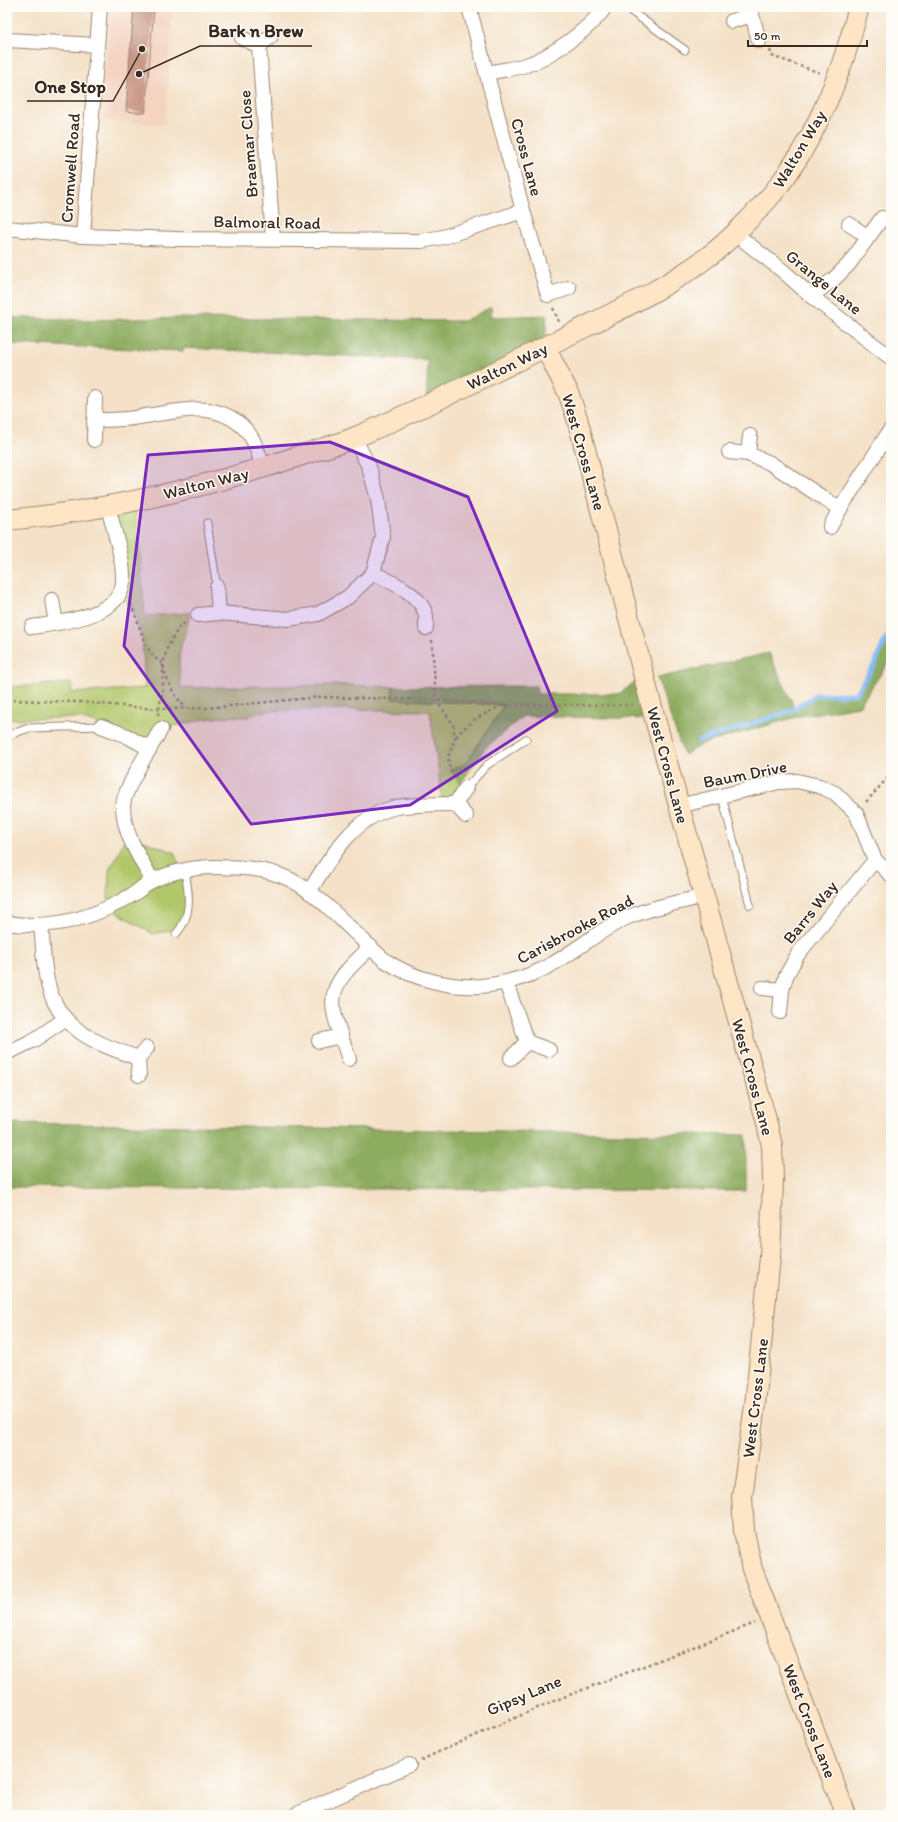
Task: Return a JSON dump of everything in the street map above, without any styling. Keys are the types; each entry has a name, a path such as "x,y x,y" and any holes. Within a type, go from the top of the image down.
{"street":[{"name":"Cromwell Road","path":"83,236 100,7"},
{"name":"Cross Lane","path":"469,7 523,211 548,295"},
{"path":"487,73 527,65 560,48 584,30 606,7"},
{"name":"Walton Way","path":"7,520 108,506 192,487 263,468 354,437 426,405 545,347 672,280 710,255 734,233 772,195 794,165 819,121 853,30 859,7"},
{"path":"732,21 751,11 758,42"},
{"path":"242,38 259,46 271,36"},
{"path":"7,40 97,45"},
{"name":"Braemar Close","path":"259,46 274,239"},
{"name":"Balmoral Road","path":"7,228 83,236 178,239 420,241 443,237 523,211"},
{"path":"811,296 834,279 849,264 882,218"},
{"path":"849,224 868,237"},
{"name":"Grange Lane","path":"734,233 783,271 811,296 891,358"},
{"path":"548,295 569,288"},
{"name":"West Cross Lane","path":"545,347 568,392 577,418 652,710 765,1116 772,1146 773,1181 770,1257 755,1405 742,1497 744,1531 752,1569 846,1815"},
{"path":"94,440 95,398"},
{"path":"94,420 123,420 188,408 214,411 229,418 245,429 253,441 263,468"},
{"path":"830,527 891,429"},
{"path":"748,454 750,436"},
{"path":"198,615 218,613 288,619 318,614 348,597 373,573 383,537 378,499 369,467 354,437"},
{"path":"729,452 748,454 770,463 840,509"},
{"path":"32,627 78,620 108,606 120,593 123,582 123,569 108,506"},
{"path":"373,573 401,587 420,603 426,613 426,628"},
{"path":"217,587 218,613"},
{"path":"52,600 56,623"},
{"path":"102,726 125,735 150,749"},
{"path":"152,880 126,827 123,806 126,793 161,729"},
{"name":"Baum Drive","path":"679,806 779,782 797,781 835,793 856,813 875,860 891,875"},
{"path":"455,804 466,788"},
{"path":"455,804 466,816"},
{"path":"309,892 332,854 352,832 372,816 396,807 455,804"},
{"name":"Barrs Way","path":"780,1012 782,990 786,976 809,939 875,860"},
{"name":"Carisbrooke Road","path":"7,922 27,926 76,921 107,908 132,895 152,880 185,870 210,867 242,867 289,879 309,892 337,914 386,961 411,973 431,980 457,986 506,983 542,970 597,933 627,917 704,896"},
{"path":"41,925 47,981 58,1009 65,1019 77,1030 94,1041 143,1053 139,1075"},
{"path":"349,1059 333,1013 333,999 337,983 348,968 371,948"},
{"path":"506,983 527,1042"},
{"path":"762,988 782,990"},
{"path":"7,1053 34,1040 65,1019"},
{"path":"319,1042 341,1036"},
{"path":"527,1042 549,1050"},
{"path":"511,1058 527,1042"},
{"path":"295,1815 409,1765"}],"lane":[{"path":"625,7 685,50"},
{"path":"207,523 217,587"},
{"path":"12,734 29,728 102,726"},
{"path":"466,788 487,765 526,739"},
{"path":"722,796 750,905"},
{"path":"176,934 182,927 188,913 190,898 185,870"}],"path":[{"path":"758,42 768,41 772,56 835,79"},
{"path":"548,295 564,337"},
{"path":"120,593 134,610 148,650 155,660 163,664 168,683 173,694 186,709"},
{"path":"157,709 163,687 163,664 166,648 179,627 198,615"},
{"path":"426,628 432,628 436,700 453,724 455,738"},
{"path":"7,700 80,702 157,709 186,709 319,697 436,700 504,705 636,705 652,710"},
{"path":"466,788 450,769 448,757 455,738 464,727 484,714 504,705"},
{"path":"856,813 891,774"},
{"name":"Gipsy Lane","path":"409,1765 546,1704 770,1617"}],"highlighted area":[{"path":"330,442 468,497 557,711 410,805 251,824 124,646 148,455"}],"shaded area":[{"path":"110,7 173,7 165,125 102,120"}],"green space":[{"path":"491,307 492,317 547,315 545,347 426,405 428,360 184,348 183,351 7,344 7,317 80,320 184,318 464,321"},
{"path":"135,500 145,616 189,613 179,656 181,688 344,685 393,687 393,699 504,705 469,759 455,776 466,788 443,804 430,711 341,709 265,711 247,717 231,716 205,719 161,729 150,749 112,729 80,718 7,719 7,687 71,683 72,693 145,688 142,635 134,611 120,593 108,506"},
{"path":"891,634 891,659 859,706 800,716 702,744 684,755 657,678 769,653 795,709 816,695 856,694 875,664 886,638"},
{"path":"644,676 655,719 523,716 485,748 461,783 450,769 462,766 469,759 504,705 393,699 393,687 536,686 537,694 619,694"},
{"path":"130,836 174,852 189,890 183,927 153,934 118,913 108,899 109,869 116,859 123,842"},
{"path":"7,1123 746,1135 746,1191 7,1187"}],"building":[{"path":"134,7 154,7 145,113 126,111"}],"waterway":[{"path":"699,741 791,711 816,695 856,694 875,664 886,638 891,634"}],"place":[{"name":"One Stop","path":"142,49"},
{"name":"Bark n Brew","path":"139,74"}]}
